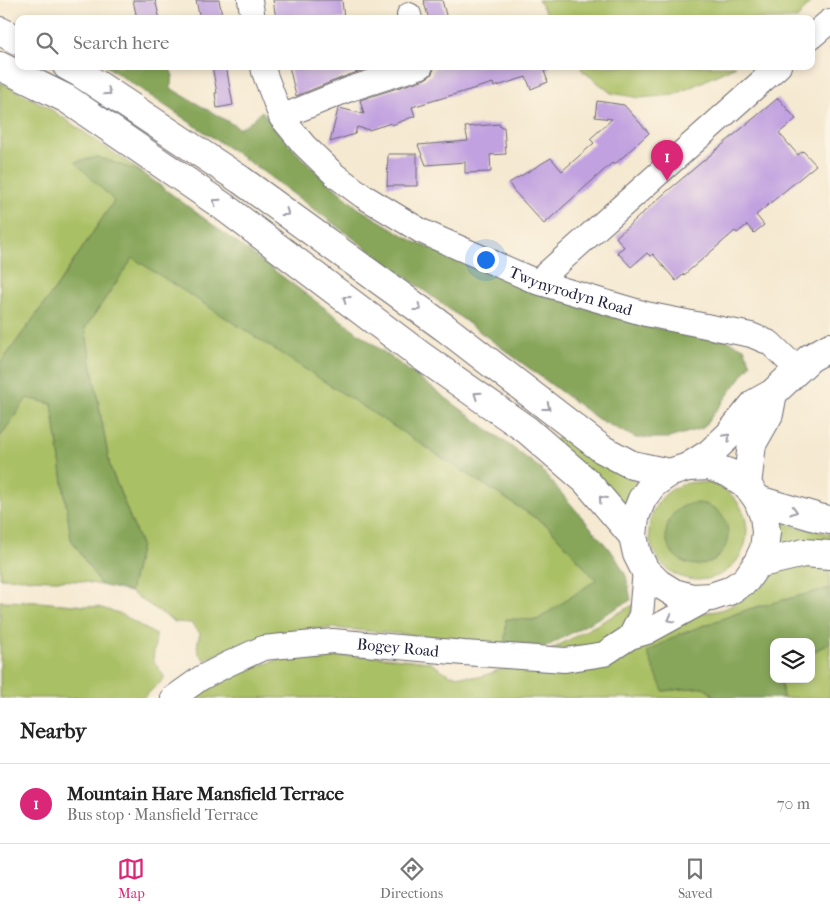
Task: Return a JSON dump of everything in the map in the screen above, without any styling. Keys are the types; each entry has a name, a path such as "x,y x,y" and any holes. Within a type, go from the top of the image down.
{"main road":[{"path":"0,31 15,39"},
{"path":"0,66 67,99 224,207 420,356 527,430 586,481 633,536"},
{"path":"74,70 241,180 444,327 602,449 632,465 679,470 709,466 730,473 752,493 764,516 766,532 764,549 746,580 730,591 711,598 692,598 674,593 658,584 645,570 637,554 633,536 635,517 642,499 653,484 679,470 710,454 728,436 755,402 773,393 810,358 830,347"},
{"path":"752,493 752,444 769,414 773,393"},
{"path":"752,493 819,518 830,520"},
{"path":"757,564 804,553 830,555"}],"street":[{"path":"250,0 252,15"},
{"path":"815,34 830,21"},
{"name":"Twynyrodyn Road","path":"263,70 281,117 304,145 336,176 363,196 421,231 537,282 646,314 751,335 770,343 798,370"},
{"path":"281,117 350,89 409,70"},
{"path":"537,282 775,70"},
{"path":"630,637 641,615 645,570"},
{"name":"Bogey Road","path":"173,698 201,678 263,648 332,641 565,660 604,654 630,637 647,632 711,598"}],"green space":[{"path":"538,0 812,0 800,15 547,15"},
{"path":"112,70 171,70 173,76 170,88 239,128 248,124 262,111 297,153 358,208 415,242 534,292 644,326 726,340 744,348 751,364 703,428 669,438 636,438 598,419 258,168"},
{"path":"582,70 727,70 674,95 640,98 611,93"},
{"path":"0,82 46,106 143,173 98,157 75,162 114,201 55,289 0,364"},
{"path":"98,157 143,173 540,468 615,556 626,576 631,600 546,647 505,643 506,619 537,620 596,580 548,526 133,258 85,328 110,467 141,545 130,592 101,585 71,539 52,404 27,398 0,437 0,364 55,289 114,201 75,162"},
{"path":"133,257 548,526 596,580 537,620 506,619 505,643 333,628 291,630 241,643 206,660 198,651 197,645 200,633 191,623 175,622 130,592 141,545 110,467 85,328"},
{"path":"27,398 52,404 71,539 101,585 80,581 0,578 0,437"},
{"path":"564,433 616,471 637,481 629,492 622,509 554,441"},
{"path":"698,482 717,486 732,497 743,512 747,531 743,550 732,565 717,576 698,580 679,576 664,565 653,550 649,531 653,512 664,497 679,486"},
{"path":"697,503 714,508 719,512 723,517 728,534 723,551 719,556 714,560 697,565 680,560 675,556 671,551 666,534 671,517 675,512 680,508"},
{"path":"778,519 794,526 830,534 830,546 777,548"},
{"path":"788,566 830,567 830,588 749,609 678,635 663,691 704,687 716,698 191,698 208,685 244,670 292,656 376,656 429,662 450,675 480,677 505,668 560,672 594,671 629,656 660,634 696,614 727,608 751,593 767,576"},
{"path":"830,588 830,643 815,651 815,638 770,638 770,683 781,683 783,698 716,698 704,687 663,691 647,652 678,635 749,609"},
{"path":"0,601 98,607 119,613 156,635 153,660 165,678 143,698 0,698"},
{"path":"635,604 620,634 602,644 550,650"},
{"path":"830,643 830,698 783,698 781,683 815,683 815,651"}],"building":[{"path":"133,0 155,0 159,15 136,15"},
{"path":"196,0 219,0 222,15 199,15"},
{"path":"273,0 342,0 344,15 275,15"},
{"path":"424,0 442,0 446,15 428,15"},
{"path":"213,70 227,70 233,105 217,108 215,93 217,93"},
{"path":"290,70 364,70 346,76 296,96"},
{"path":"434,70 549,70 544,71 548,82 531,89 526,77 494,87 493,83 412,107 415,116 392,125 391,123 369,130 357,127 355,134 330,142 339,108 364,114 360,100 425,79 431,75"},
{"path":"778,98 796,119 779,133 798,155 803,151 816,165 756,215 764,225 754,233 747,225 737,233 735,231 676,281 653,254 650,256 647,253 631,267 617,252 624,247 616,237"},
{"path":"597,101 624,105 649,133 614,165 612,163 544,224 513,190 509,183 551,158 562,171 594,143 590,139 612,119 595,117"},
{"path":"500,124 500,127 504,127 506,154 490,155 491,172 465,173 465,162 426,165 418,145 468,141 465,127"},
{"path":"388,154 417,154 417,186 387,186"}],"place":[{"name":"Mountain Hare Mansfield Terrace","path":"667,181"}]}
